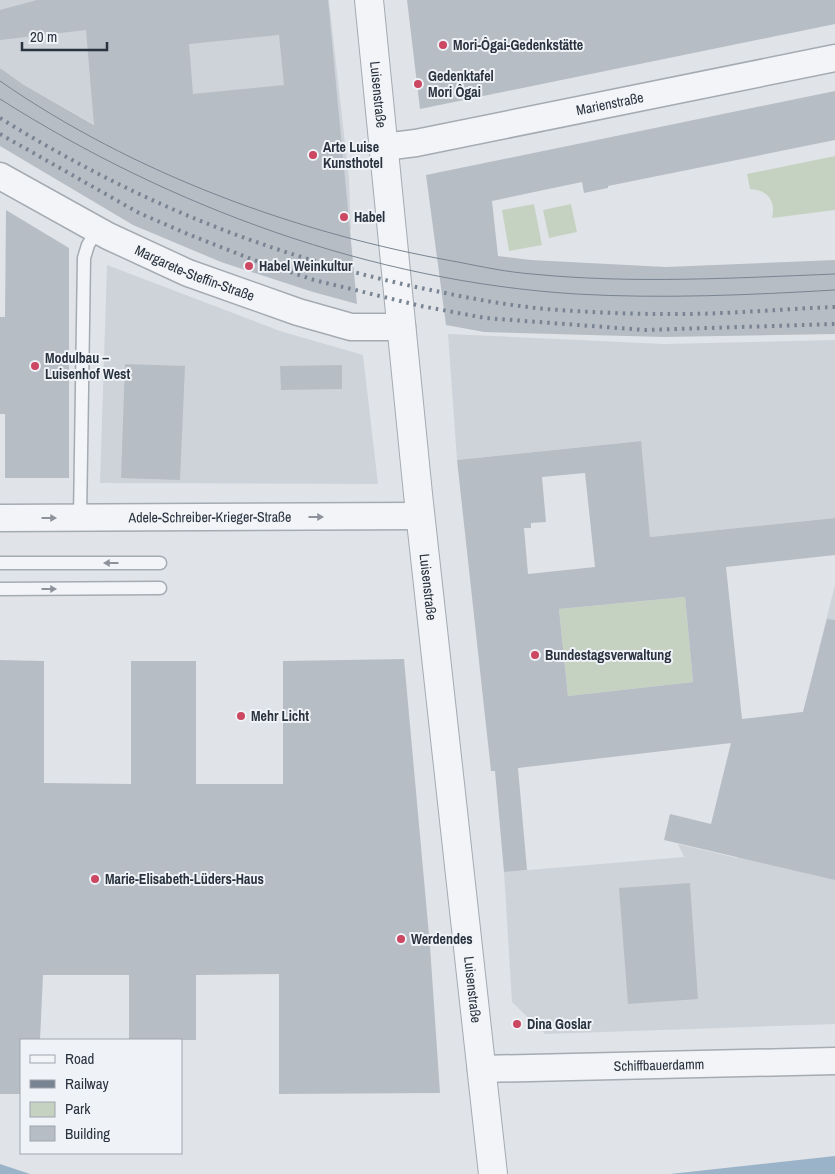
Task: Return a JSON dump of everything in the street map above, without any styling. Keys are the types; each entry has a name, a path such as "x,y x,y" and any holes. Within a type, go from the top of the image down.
{"street":[{"name":"Luisenstraße","path":"369,0 420,516 493,1174"},
{"name":"Marienstraße","path":"384,147 416,143 835,58"},
{"name":"Margarete-Steffin-Straße","path":"0,176 97,230 188,273 298,312 351,327 402,328"},
{"name":"Adele-Schreiber-Krieger-Straße","path":"0,518 420,516"},
{"name":"Schiffbauerdamm","path":"481,1069 835,1061"}],"lane":[{"path":"80,518 84,258 88,245 97,230"},
{"path":"0,563 160,563"},
{"path":"0,589 160,588"}],"shaded area":[{"path":"0,0 329,0 349,179 351,230 104,130 24,85 0,68"},
{"path":"107,265 280,331 363,355 378,484 100,483"},
{"path":"448,334 664,344 835,340 835,518 650,537 640,441 457,460"},
{"path":"835,585 835,1024 545,1034 512,1002 504,872 684,857 678,844 737,858 772,716 803,712"}],"green space":[{"path":"835,156 835,210 772,218 772,202 766,194 750,189 747,174"},
{"path":"534,204 542,245 509,251 502,210"},
{"path":"571,204 577,232 549,238 543,210"},
{"path":"685,597 693,682 568,696 559,609"}],"water":[{"path":"835,1156 835,1174 670,1174"},
{"path":"0,1164 30,1174 0,1174"}],"building":[{"path":"37,0 328,0 357,304 313,292 221,262 133,225 0,146 0,68 24,85 94,125 86,30 0,40 0,10","holes":["279,35 284,85 193,94 189,44"]},
{"path":"407,0 835,0 835,24 420,109"},
{"path":"835,91 835,140 608,186 608,188 584,193 582,182 492,201 498,256 531,260 666,267 835,260 835,334 664,337 484,332 446,325 426,175"},
{"name":"Modulbau – Luisenhof West","path":"6,210 69,248 69,478 5,478 5,414 0,414 0,317 5,317"},
{"path":"125,364 185,366 180,480 121,478"},
{"path":"342,365 342,389 281,390 280,366"},
{"path":"641,441 650,537 835,518 835,555 726,567 742,719 803,712 827,619 835,620 835,880 664,840 670,814 711,824 731,743 518,768 527,870 504,872 495,771 491,771 457,460","holes":["585,473 595,567 528,574 524,528 531,528 531,523 546,522 542,477","685,597 693,682 568,696 559,609"]},
{"path":"404,659 430,946 440,1093 279,1094 279,974 196,975 196,1040 129,1039 129,975 43,975 40,1039 20,1039 20,1094 0,1094 0,660 44,661 44,783 131,784 131,661 196,661 196,784 283,784 283,661"},
{"path":"690,883 698,999 628,1004 619,888"}],"tram line":[{"path":"0,81 106,145 162,172 219,196 278,217 398,250 504,271 570,277 684,279 835,274"},
{"path":"0,99 66,138 134,174 204,205 276,233 349,255 424,273 500,286 576,294 706,296 835,290"}],"railway":[{"path":"0,118 99,174 200,221 252,241 305,258 360,274 416,287 513,305 605,313 707,314 835,307"},
{"path":"0,134 139,213 190,235 254,260 314,280 421,306 485,318 645,330 835,324"}],"place":[{"name":"Mori-Ôgai-Gedenkstätte","path":"443,45"},
{"name":"Gedenktafel Mori Ôgai","path":"418,84"},
{"name":"Arte Luise Kunsthotel","path":"313,155"},
{"name":"Habel","path":"344,217"},
{"name":"Habel Weinkultur","path":"249,266"},
{"name":"Modulbau – Luisenhof West","path":"35,366"},
{"name":"Bundestagsverwaltung","path":"535,655"},
{"name":"Mehr Licht","path":"241,716"},
{"name":"Marie-Elisabeth-Lüders-Haus","path":"95,879"},
{"name":"Werdendes","path":"401,939"},
{"name":"Dina Goslar","path":"517,1024"}]}
